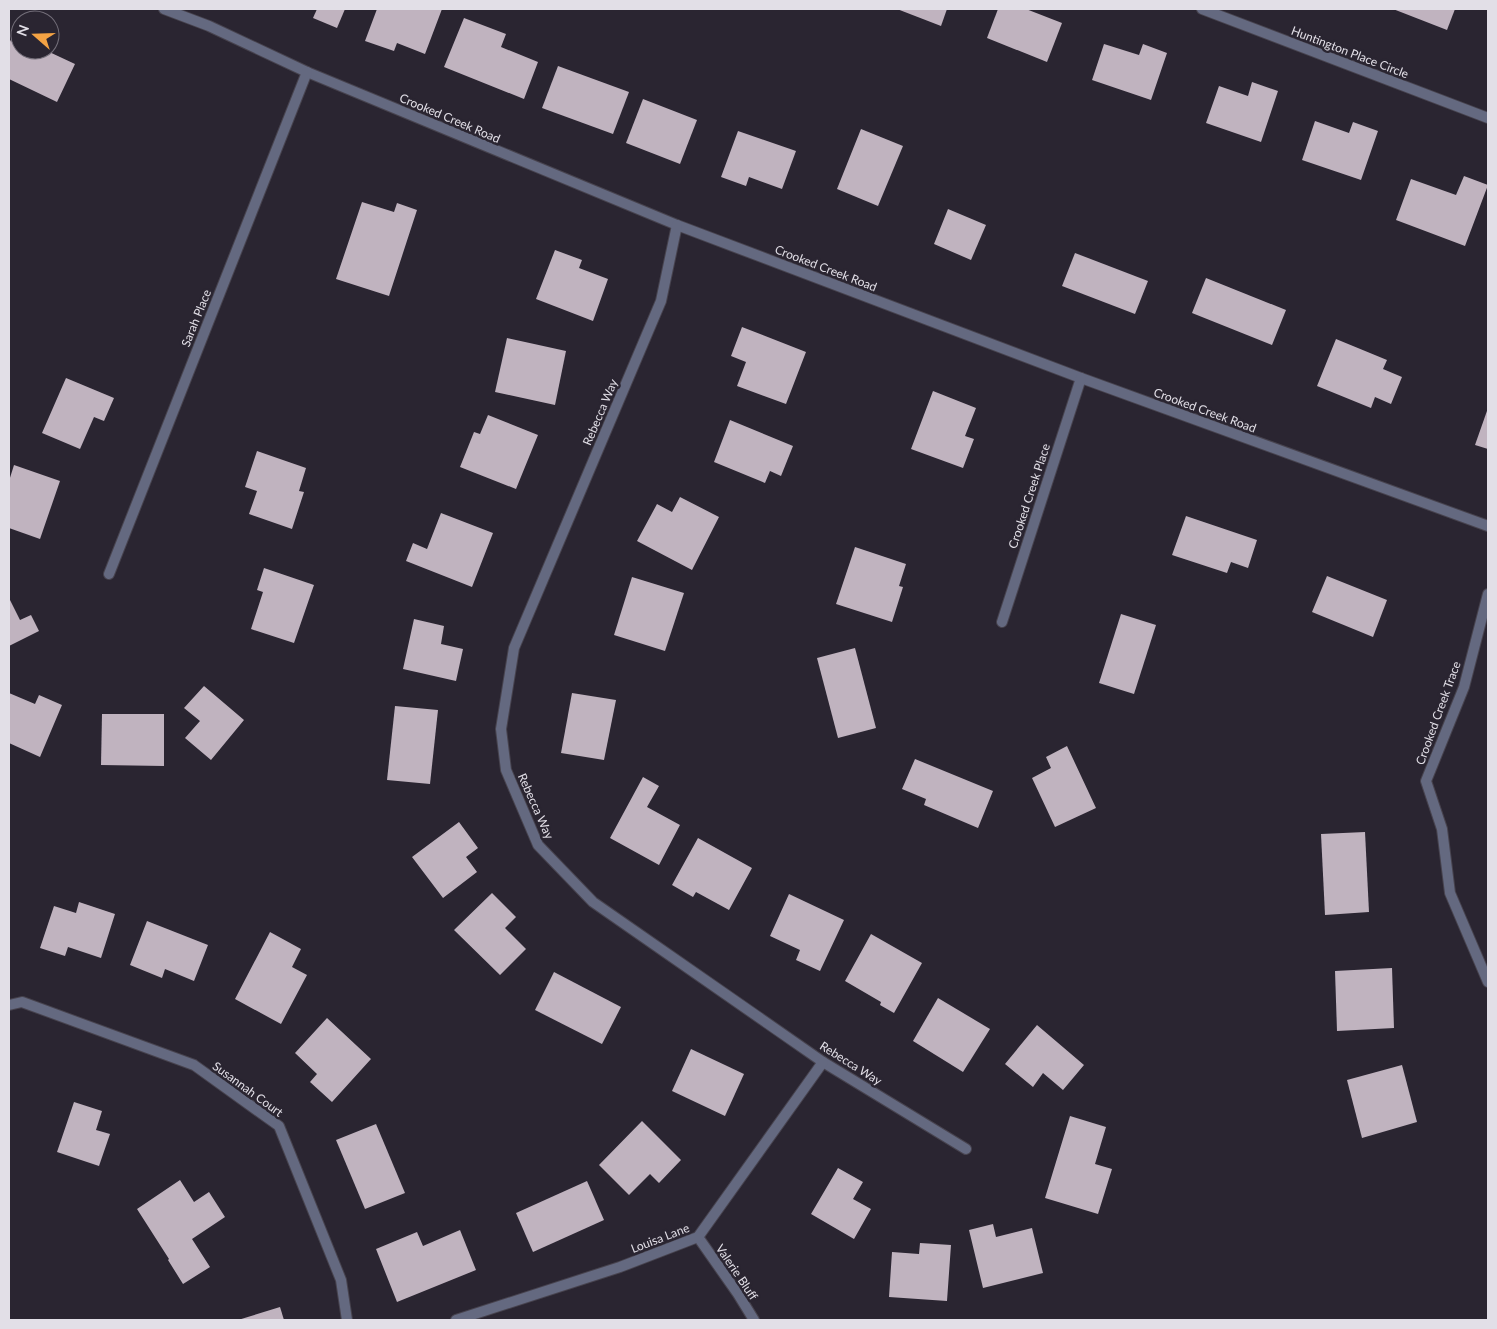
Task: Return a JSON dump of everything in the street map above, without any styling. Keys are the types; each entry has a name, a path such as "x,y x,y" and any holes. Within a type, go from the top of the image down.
{"street":[{"name":"Crooked Creek Road","path":"164,9 209,26 307,72 677,225 1080,378 1488,526"},
{"name":"Huntington Place Circle","path":"1202,9 1488,118"},
{"name":"Sarah Place","path":"108,574 307,72"},
{"name":"Rebecca Way","path":"677,225 661,300 514,648 501,729 506,770 538,845 593,902 823,1062 966,1149"},
{"name":"Crooked Creek Place","path":"1002,622 1080,378"},
{"name":"Crooked Creek Trace","path":"1488,594 1464,687 1426,781 1442,829 1450,893 1488,982"},
{"name":"Susannah Court","path":"9,1005 22,1002 194,1065 279,1126 341,1280 347,1320"},
{"name":"Louisa Lane","path":"456,1320 620,1267 698,1237 823,1062"},
{"name":"Valerie Bluff","path":"698,1237 754,1320"}],"building":[{"path":"317,9 345,9 337,28 313,18"},
{"path":"377,9 442,9 425,54 397,43 394,51 365,41"},
{"path":"897,9 947,9 941,26"},
{"path":"998,9 1026,9 1062,23 1047,62 987,38"},
{"path":"1393,9 1455,9 1447,30"},
{"path":"464,18 506,34 501,47 538,62 524,99 444,67"},
{"path":"10,42 10,60 60,60 60,57 75,64 57,102 9,79"},
{"path":"1104,44 1139,55 1143,44 1167,53 1151,100 1092,80"},
{"path":"558,66 629,92 613,134 542,108"},
{"path":"1252,82 1278,91 1261,142 1206,123 1219,86 1248,96"},
{"path":"643,99 697,120 680,164 626,143"},
{"path":"1315,121 1349,133 1353,122 1378,131 1361,180 1302,160"},
{"path":"861,129 903,146 878,206 837,189"},
{"path":"738,131 796,151 782,189 749,177 746,186 721,177"},
{"path":"1464,176 1488,185 1465,246 1396,220 1411,179 1456,195"},
{"path":"362,202 394,212 397,203 417,210 389,296 336,279"},
{"path":"948,209 986,225 971,260 934,244"},
{"path":"555,250 582,260 579,268 608,279 593,321 536,299"},
{"path":"1075,253 1148,281 1135,314 1062,286"},
{"path":"1206,278 1286,310 1272,345 1192,313"},
{"path":"742,327 806,352 786,404 737,386 746,362 731,356"},
{"path":"507,338 566,351 555,405 495,392"},
{"path":"1336,339 1387,360 1383,369 1402,377 1391,404 1375,397 1371,408 1317,386"},
{"path":"66,378 114,398 104,421 94,417 80,449 42,433"},
{"path":"933,391 976,408 965,436 974,439 963,468 911,449"},
{"path":"1488,408 1488,449 1475,445"},
{"path":"488,415 538,435 516,489 460,467 474,432 480,434"},
{"path":"730,420 793,446 781,476 770,471 765,483 714,462"},
{"path":"257,451 306,468 299,491 304,492 292,529 249,514 257,491 245,487"},
{"path":"14,465 60,481 40,539 9,528 9,481"},
{"path":"680,497 719,517 692,570 637,541 657,504 672,512"},
{"path":"441,513 493,533 472,587 406,561 413,543 427,549"},
{"path":"1186,516 1257,540 1248,568 1231,562 1227,573 1172,555"},
{"path":"855,547 906,564 899,586 903,587 892,622 836,604"},
{"path":"264,568 314,585 294,643 251,629 263,592 257,590"},
{"path":"1327,576 1387,600 1373,637 1312,612"},
{"path":"632,577 684,593 665,651 614,635"},
{"path":"9,598 20,620 31,615 39,631 9,646"},
{"path":"1121,614 1156,625 1134,694 1099,683"},
{"path":"414,619 444,626 441,644 463,649 456,681 403,669"},
{"path":"855,648 876,728 838,738 817,658"},
{"path":"204,686 244,720 211,760 185,738 200,721 184,708"},
{"path":"9,693 35,704 39,695 62,705 40,757 9,743"},
{"path":"572,693 616,700 604,760 561,753"},
{"path":"395,706 438,710 430,784 387,780"},
{"path":"102,714 164,714 164,766 101,765"},
{"path":"1067,746 1096,808 1055,827 1032,778 1051,768 1046,757"},
{"path":"915,759 993,791 978,828 924,805 926,799 902,789"},
{"path":"643,777 659,786 647,807 680,825 659,865 610,838"},
{"path":"459,822 478,848 466,857 477,872 443,898 412,857"},
{"path":"1365,832 1369,912 1325,915 1321,834"},
{"path":"698,838 752,868 729,910 696,892 693,897 672,885"},
{"path":"492,893 516,917 505,928 526,949 500,975 454,930"},
{"path":"789,894 844,920 820,971 796,960 800,950 770,936"},
{"path":"79,902 115,914 101,958 68,947 65,956 40,948 54,906 76,913"},
{"path":"147,921 208,945 194,981 165,969 162,978 130,965"},
{"path":"270,932 301,949 292,967 307,975 281,1024 235,999"},
{"path":"871,934 922,963 894,1013 880,1005 881,1002 845,981"},
{"path":"1392,968 1394,1028 1337,1031 1335,971"},
{"path":"554,972 621,1007 602,1044 535,1010"},
{"path":"938,998 990,1029 963,1072 913,1041"},
{"path":"327,1018 371,1059 332,1102 310,1082 317,1074 295,1053"},
{"path":"1037,1025 1084,1065 1063,1090 1043,1073 1033,1087 1005,1064"},
{"path":"691,1049 744,1074 725,1116 672,1091"},
{"path":"1402,1065 1417,1122 1362,1138 1347,1080"},
{"path":"74,1102 102,1111 96,1130 110,1134 99,1166 57,1152"},
{"path":"1070,1116 1106,1127 1095,1164 1112,1169 1098,1214 1045,1198"},
{"path":"642,1121 681,1160 659,1183 650,1174 629,1195 599,1165"},
{"path":"376,1124 405,1193 365,1209 336,1140"},
{"path":"838,1168 863,1182 853,1199 871,1209 854,1239 811,1214"},
{"path":"180,1180 194,1202 209,1192 225,1217 192,1239 210,1267 183,1284 137,1209"},
{"path":"587,1181 604,1220 533,1252 516,1213"},
{"path":"993,1224 996,1237 1032,1228 1043,1273 983,1288 969,1230"},
{"path":"460,1230 476,1270 397,1302 376,1249 417,1232 423,1246"},
{"path":"920,1243 951,1245 947,1301 889,1297 892,1252 919,1254"},
{"path":"280,1307 284,1320 238,1320"}]}
